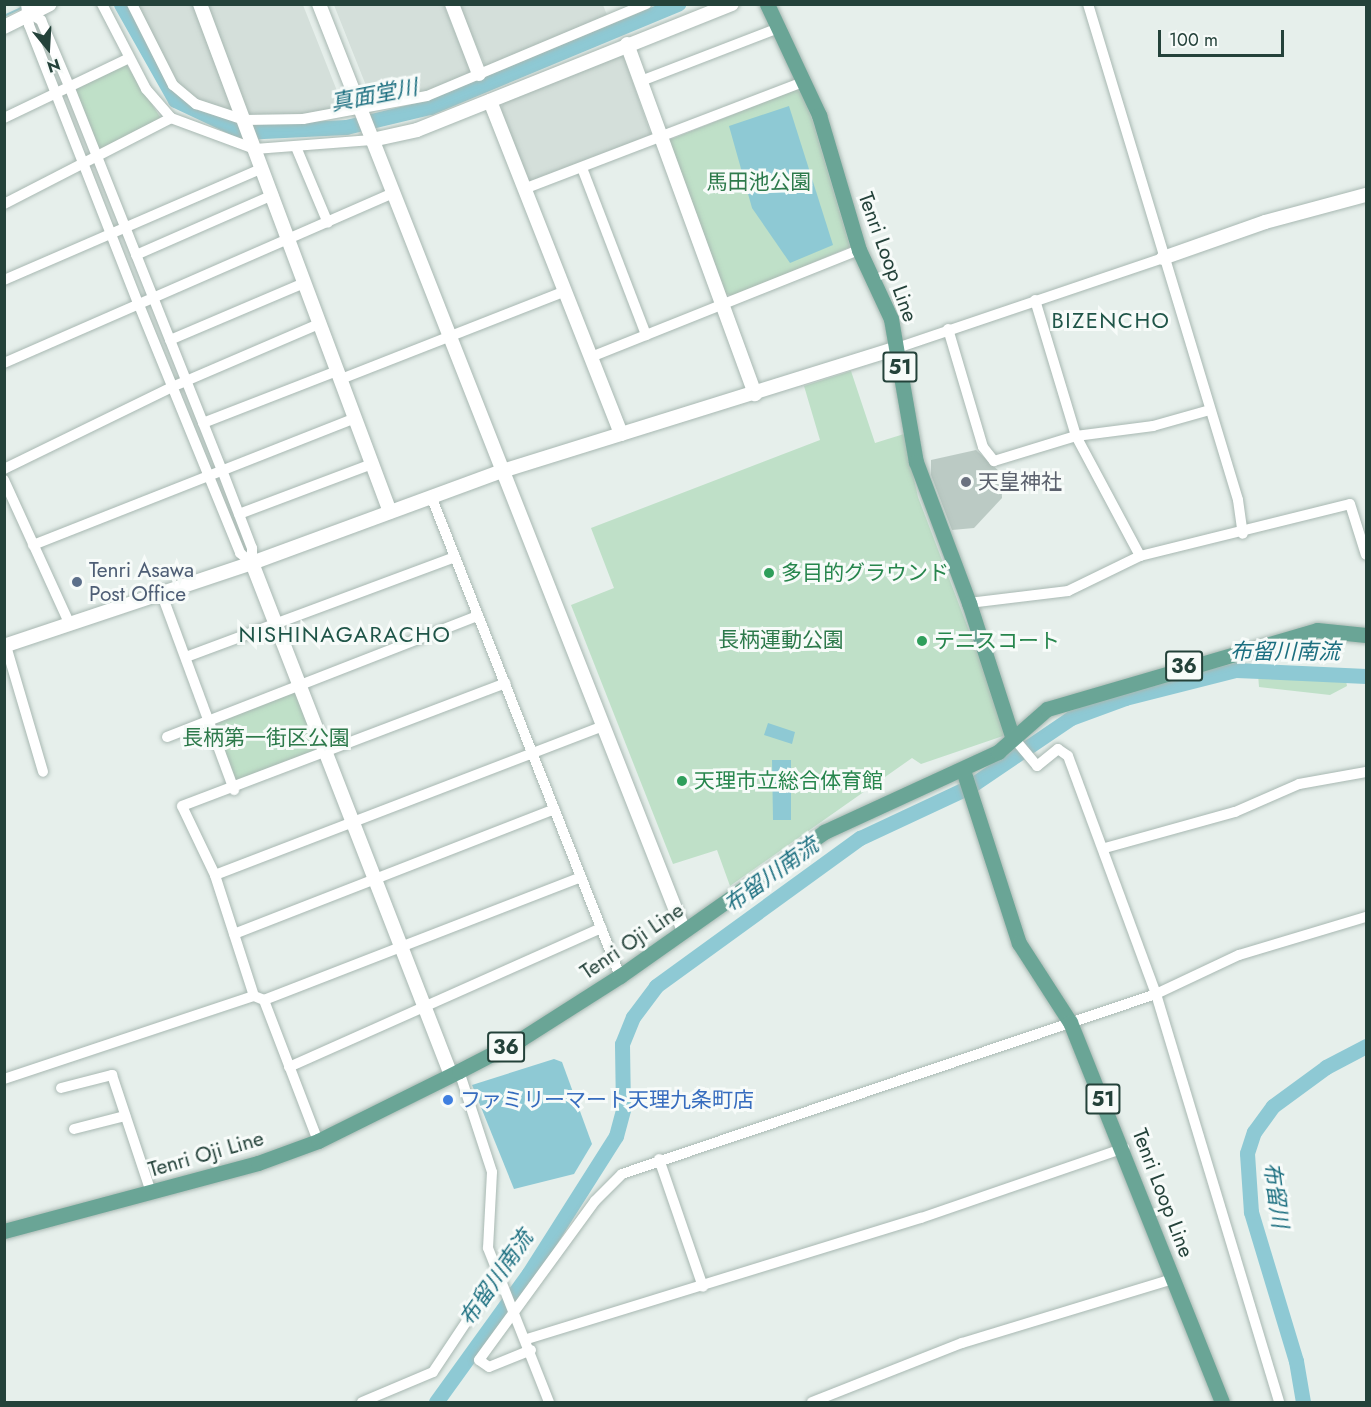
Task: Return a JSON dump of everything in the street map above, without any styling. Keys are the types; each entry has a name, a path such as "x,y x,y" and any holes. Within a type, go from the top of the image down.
{"main road":[{"name":"Tenri Loop Line","path":"767,4 776,29 819,114 859,250 891,319 916,462 969,603 1014,739"},
{"name":"Tenri Oji Line","path":"4,1231 258,1163 318,1141 455,1073 521,1039 620,976 824,832 964,773 998,752 1047,709 1073,698 1317,630 1366,635"},
{"name":"Tenri Loop Line","path":"964,773 1019,943 1070,1022 1124,1148 1222,1402"}],"street":[{"path":"4,27 28,9 50,4"},
{"path":"102,4 127,58 171,118 254,146 296,147 417,130 627,44 732,4"},
{"path":"132,4 173,85 196,104 245,121 303,119 361,112 427,96 615,10 646,4"},
{"path":"200,4 390,512"},
{"path":"319,4 600,727 684,931"},
{"path":"452,4 479,74"},
{"path":"1088,4 1210,410 1244,534"},
{"path":"28,9 41,21 69,86 239,514 252,563 325,754 425,1008 455,1073 490,1161 488,1248 516,1311 549,1402"},
{"path":"28,9 29,25 172,387 240,553 252,563"},
{"path":"641,81 776,29"},
{"path":"627,44 755,394"},
{"path":"4,118 127,58"},
{"path":"524,189 803,82"},
{"path":"490,101 621,434"},
{"path":"4,204 171,118"},
{"path":"296,147 328,223"},
{"path":"4,280 263,168"},
{"path":"582,168 646,335"},
{"path":"4,363 154,300 393,193"},
{"path":"136,255 273,195"},
{"path":"43,772 5,646 162,595 500,472 897,348 1265,222 1366,195"},
{"path":"591,357 859,250"},
{"path":"170,340 304,283"},
{"path":"203,423 450,338 565,291"},
{"path":"1035,300 1076,436 1140,556"},
{"path":"4,469 172,387 319,324"},
{"path":"948,329 983,447 994,461 1076,436 1153,426 1210,410"},
{"path":"33,545 355,418"},
{"path":"239,514 372,464"},
{"path":"4,480 70,625"},
{"path":"431,496 620,976"},
{"path":"969,603 1068,591 1140,556 1244,534 1350,504 1366,555"},
{"path":"186,657 455,557"},
{"path":"162,595 234,790"},
{"path":"166,737 478,616"},
{"path":"318,1141 234,934 215,875 182,807 234,790 505,683"},
{"path":"215,875 600,727"},
{"path":"1014,739 1036,764 1058,750 1066,753 1105,848 1156,994 1279,1402"},
{"path":"1105,848 1235,812 1299,784 1366,772"},
{"path":"234,934 554,809"},
{"path":"4,1079 259,998 581,877"},
{"path":"1124,1148 529,1344 489,1368 479,1360 595,1200 622,1174 659,1159 1156,994 1239,955 1366,917"},
{"path":"289,1067 601,928"},
{"path":"62,1088 112,1075 125,1116 137,1140 151,1192"},
{"path":"74,1129 125,1116"},
{"path":"659,1159 703,1287"},
{"path":"363,1402 433,1372 500,1277"},
{"path":"812,1402 962,1343 1173,1279"}],"shaded area":[{"path":"135,5 193,5 234,115 205,105 180,87"},
{"path":"208,5 303,5 345,111 250,117"},
{"path":"334,5 444,5 472,75 401,100 373,103"},
{"path":"458,5 603,5 607,15 486,67"},
{"path":"618,54 624,57 652,138 529,182 500,110 504,102"}],"green space":[{"path":"126,64 162,120 99,152 74,88"},
{"name":"馬田池公園","path":"795,90 801,90 813,122 850,247 734,296 726,294 669,140"},
{"name":"長柄運動公園","path":"851,371 875,443 904,434 918,497 1005,725 1003,736 921,764 912,758 730,886 717,850 673,864 571,605 614,588 591,528 820,440 804,386"},
{"path":"1258,674 1345,675 1347,686 1330,695 1259,687"},
{"name":"長柄第一街区公園","path":"286,692 299,694 323,754 235,783 215,720"}],"water":[{"path":"789,106 833,245 790,263 752,208 729,126"},
{"path":"768,723 795,732 792,744 764,735"},
{"path":"772,760 791,760 791,820 773,820"},
{"path":"554,1059 562,1062 592,1144 574,1174 514,1189 472,1085"}],"building":[{"name":"天皇神社","path":"976,450 1001,473 1002,498 974,528 952,530 931,475 931,460"}],"waterway":[{"name":"真面堂川","path":"121,4 175,100 243,132 346,127 430,107 678,4"},
{"path":"4,16 23,7"},
{"name":"布留川南流","path":"436,1402 529,1273 616,1136 623,1109 622,1044 633,1017 656,986 860,838 969,787 1071,718 1125,698 1236,670 1366,676"},
{"name":"布留川","path":"1303,1402 1296,1361 1251,1212 1247,1153 1254,1132 1273,1106 1326,1067 1366,1046"}],"place":[{"name":"天皇神社","path":"966,482"},
{"name":"多目的グラウンド","path":"769,573"},
{"name":"Tenri Asawa Post Office","path":"77,582"},
{"name":"テニスコート","path":"922,641"},
{"name":"天理市立総合体育館","path":"682,781"},
{"name":"ファミリーマート天理九条町店","path":"448,1100"}],"district":[{"name":"BIZENCHO","path":"1111,321"},
{"name":"NISHINAGARACHO","path":"345,635"}]}
